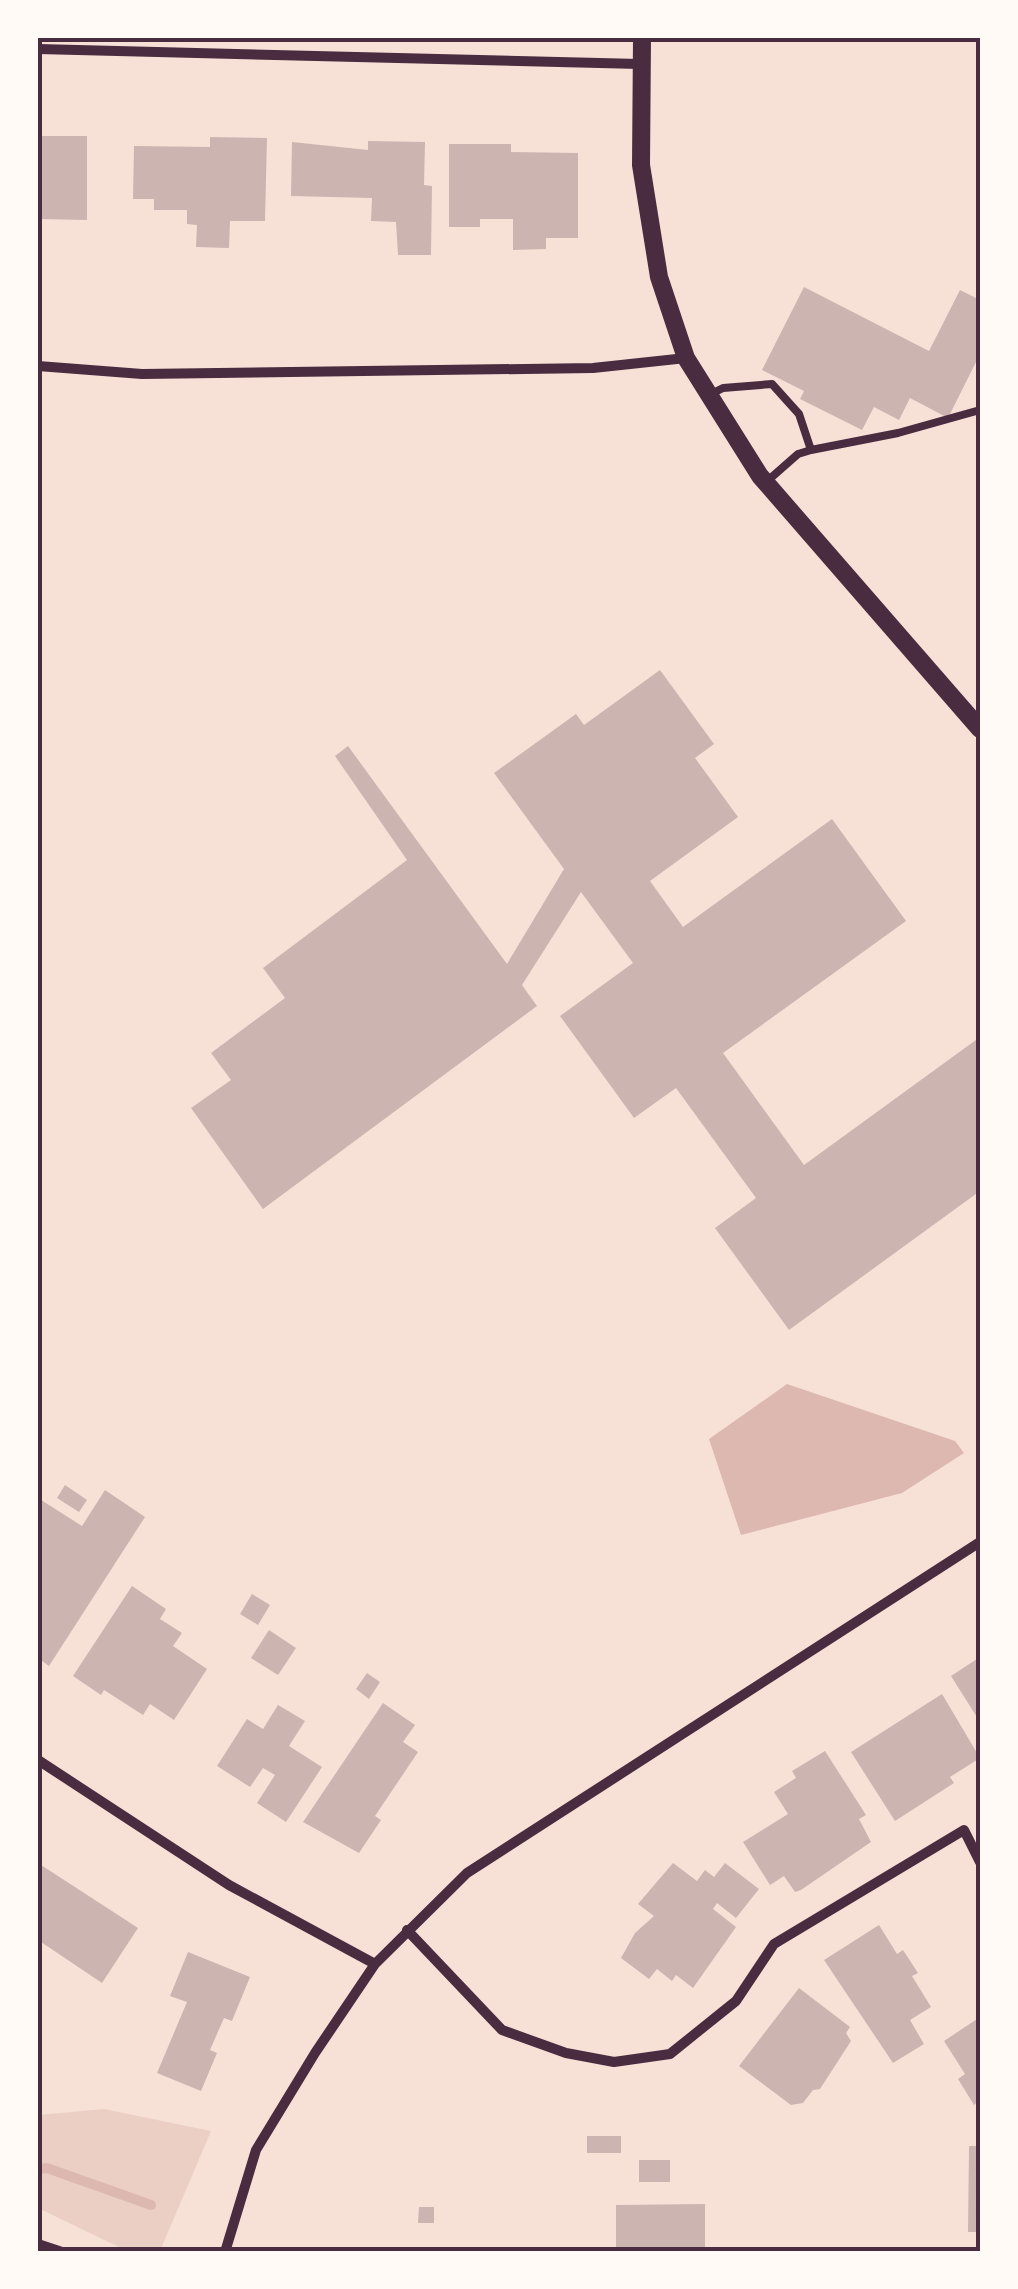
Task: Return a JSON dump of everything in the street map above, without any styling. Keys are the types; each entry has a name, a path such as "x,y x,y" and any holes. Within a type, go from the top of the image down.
{"street":[{"path":"642,38 640,165 659,278 686,358 765,482 980,729"},
{"path":"38,50 640,64"},
{"path":"38,366 142,374 593,368 686,358"},
{"path":"224,2252 256,2150 374,1964 467,1873 980,1542"},
{"path":"38,1760 229,1884 374,1964"},
{"path":"407,1930 502,2030 566,2053 614,2062 670,2054 736,2002 774,1944 964,1830 980,1862"},
{"path":"38,2244 62,2252"}],"lane":[{"path":"707,396 723,388 772,384 799,414 811,450"},
{"path":"765,482 798,454 898,433 980,410"}],"shaded area":[{"path":"787,1384 955,1441 964,1453 902,1493 741,1535 709,1439"},
{"path":"104,2109 211,2131 160,2251 127,2251 38,2208 38,2115"}],"building":[{"path":"38,136 87,136 87,220 38,219"},
{"path":"210,137 267,138 265,221 230,221 229,248 196,247 197,225 187,224 187,210 154,210 154,199 133,199 134,146 210,147"},
{"path":"368,141 425,142 424,185 432,186 431,255 398,255 396,222 371,221 372,198 291,196 292,142 368,150"},
{"path":"449,144 511,144 511,152 578,153 578,238 546,238 546,249 513,250 513,219 480,219 480,227 449,227"},
{"path":"804,287 929,351 960,290 980,300 980,354 948,418 910,398 899,420 874,407 862,430 800,399 804,391 762,370"},
{"path":"660,670 714,744 695,758 738,817 650,881 683,927 832,819 906,921 723,1053 804,1165 980,1037 980,1191 789,1330 715,1228 756,1198 676,1088 634,1118 560,1016 633,963 581,892 522,985 537,1006 263,1209 191,1108 231,1080 211,1053 285,998 263,968 407,860 335,756 348,746 507,964 564,869 494,773 576,714 584,725"},
{"path":"65,1485 87,1500 79,1512 57,1498"},
{"path":"105,1490 145,1517 49,1666 38,1658 38,1498 82,1526"},
{"path":"132,1586 166,1609 160,1619 182,1633 173,1646 207,1669 174,1720 150,1704 143,1715 73,1676"},
{"path":"252,1594 270,1605 258,1625 240,1614"},
{"path":"269,1630 296,1648 278,1675 251,1658"},
{"path":"980,1657 980,1722 951,1676"},
{"path":"367,1673 380,1682 369,1699 356,1689"},
{"path":"942,1694 980,1758 950,1777 954,1783 895,1821 851,1752"},
{"path":"383,1703 415,1725 403,1742 418,1752 375,1816 381,1820 359,1853 303,1822"},
{"path":"278,1705 305,1721 289,1746 322,1767 286,1822 257,1803 275,1775 263,1768 250,1787 217,1766 247,1719 263,1729"},
{"path":"825,1751 866,1815 859,1819 871,1842 801,1890 795,1892 784,1876 770,1885 743,1842 788,1814 774,1792 796,1778 792,1771"},
{"path":"38,1863 138,1928 102,1983 38,1940"},
{"path":"673,1863 697,1881 705,1870 714,1877 725,1863 759,1889 736,1918 717,1903 713,1909 736,1927 693,1988 676,1975 672,1981 657,1969 649,1979 621,1958 635,1933 654,1916 638,1904"},
{"path":"879,1925 897,1954 903,1950 918,1973 912,1976 931,2007 910,2020 924,2044 893,2063 824,1960"},
{"path":"188,1952 250,1977 232,2021 224,2018 210,2050 217,2053 201,2091 157,2073 187,2002 170,1996"},
{"path":"799,1988 850,2027 846,2033 851,2041 820,2089 813,2090 803,2103 791,2105 739,2066"},
{"path":"980,2017 980,2100 974,2105 958,2079 965,2074 944,2041"},
{"path":"587,2136 621,2136 621,2153 587,2153"},
{"path":"969,2146 980,2146 980,2232 968,2232"},
{"path":"639,2160 670,2160 670,2182 639,2182"},
{"path":"705,2204 705,2252 616,2252 616,2205"},
{"path":"419,2207 434,2207 434,2223 418,2223"}],"waterway":[{"path":"38,2169 47,2168 151,2205"}]}
